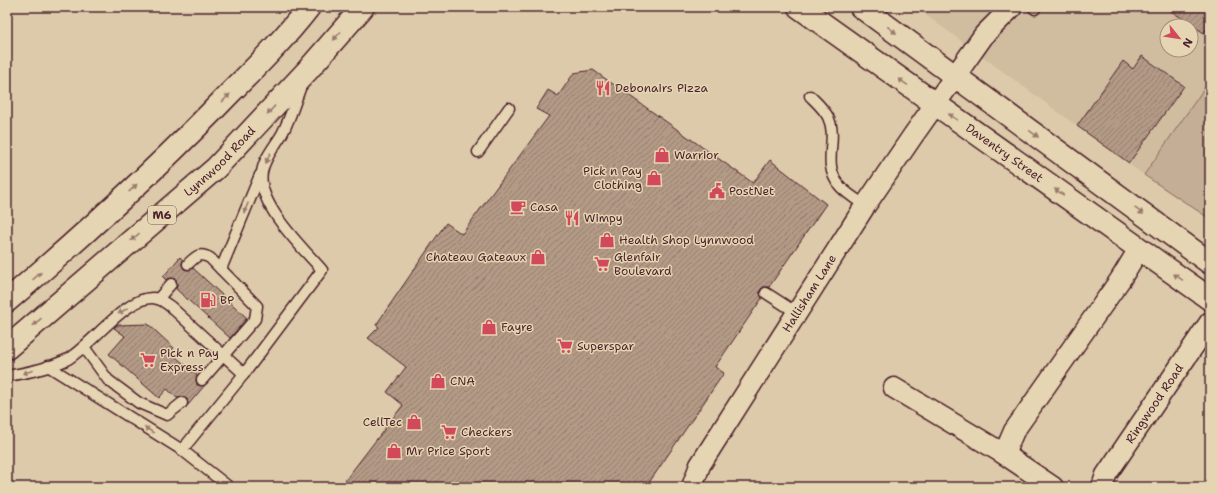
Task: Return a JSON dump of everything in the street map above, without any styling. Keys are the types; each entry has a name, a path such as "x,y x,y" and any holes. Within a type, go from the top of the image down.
{"street":[{"path":"7,301 92,228 206,118 290,31 309,7"},
{"name":"Lynnwood Road","path":"7,348 216,168 307,72 363,7"},
{"name":"Daventry Street","path":"799,7 1210,299"},
{"path":"861,7 1210,263"},
{"path":"984,35 991,7"},
{"path":"984,35 1012,7"},
{"name":"Hallisham Lane","path":"692,487 700,465 866,206 984,35"},
{"path":"1004,454 1014,431 1120,280 1139,249"},
{"name":"Ringwood Road","path":"1102,487 1110,468 1210,322"},
{"path":"894,388 1004,454 1053,487"}],"lane":[{"path":"222,269 269,154 287,122 307,72"},
{"path":"810,96 828,117 832,140 830,166 834,178 840,186 866,206"},
{"path":"478,152 509,108"},
{"path":"182,450 244,374 322,270 298,244 270,206 262,189 262,172"},
{"path":"188,264 197,255 204,254 222,269 257,306 255,319 202,380"},
{"path":"158,299 170,284"},
{"path":"766,293 797,313"},
{"path":"7,376 66,360 84,347 114,316 146,298 158,299 171,307 244,374"},
{"path":"84,347 108,380 139,403 166,415 182,403"},
{"path":"48,366 182,450 229,487"}],"shaded area":[{"path":"915,7 1210,7 1210,80 1144,175"},
{"path":"1210,80 1210,219 1144,175"}],"building":[{"path":"1165,7 1210,7 1210,23 1204,33 1199,30 1199,18 1182,18"},
{"path":"1142,56 1184,86 1129,163 1077,126 1123,61 1133,69"},
{"name":"Glenfair Boulevard","path":"593,70 753,183 770,160 826,204 769,287 763,287 760,290 762,298 715,367 724,373 646,487 340,487 403,405 387,392 406,367 368,338 379,327 376,325 446,223 462,234 549,116 536,109 548,90 558,96 574,73"},
{"path":"180,257 183,260 182,265 184,269 189,270 193,268 247,318 230,338 176,289 176,279 172,278 166,280 163,277"},
{"name":"Pick n Pay Express","path":"148,324 174,348 170,352 197,375 197,385 205,385 188,405 187,399 181,397 177,398 167,389 159,398 109,354 125,336 114,328 117,325"}],"place":[{"name":"Debonairs Pizza","path":"603,88"},
{"name":"Warrior","path":"662,155"},
{"name":"Pick n Pay Clothing","path":"654,178"},
{"name":"PostNet","path":"717,191"},
{"name":"Casa","path":"518,207"},
{"name":"Wimpy","path":"572,218"},
{"name":"Health Shop Lynnwood","path":"607,240"},
{"name":"Chateau Gateaux","path":"538,257"},
{"name":"Glenfair Boulevard","path":"602,264"},
{"name":"BP","path":"208,300"},
{"name":"Fayre","path":"489,327"},
{"name":"Superspar","path":"565,346"},
{"name":"Pick n Pay Express","path":"148,360"},
{"name":"CNA","path":"438,381"},
{"name":"CellTec","path":"414,422"},
{"name":"Checkers","path":"449,432"},
{"name":"Mr Price Sport","path":"394,451"}]}
